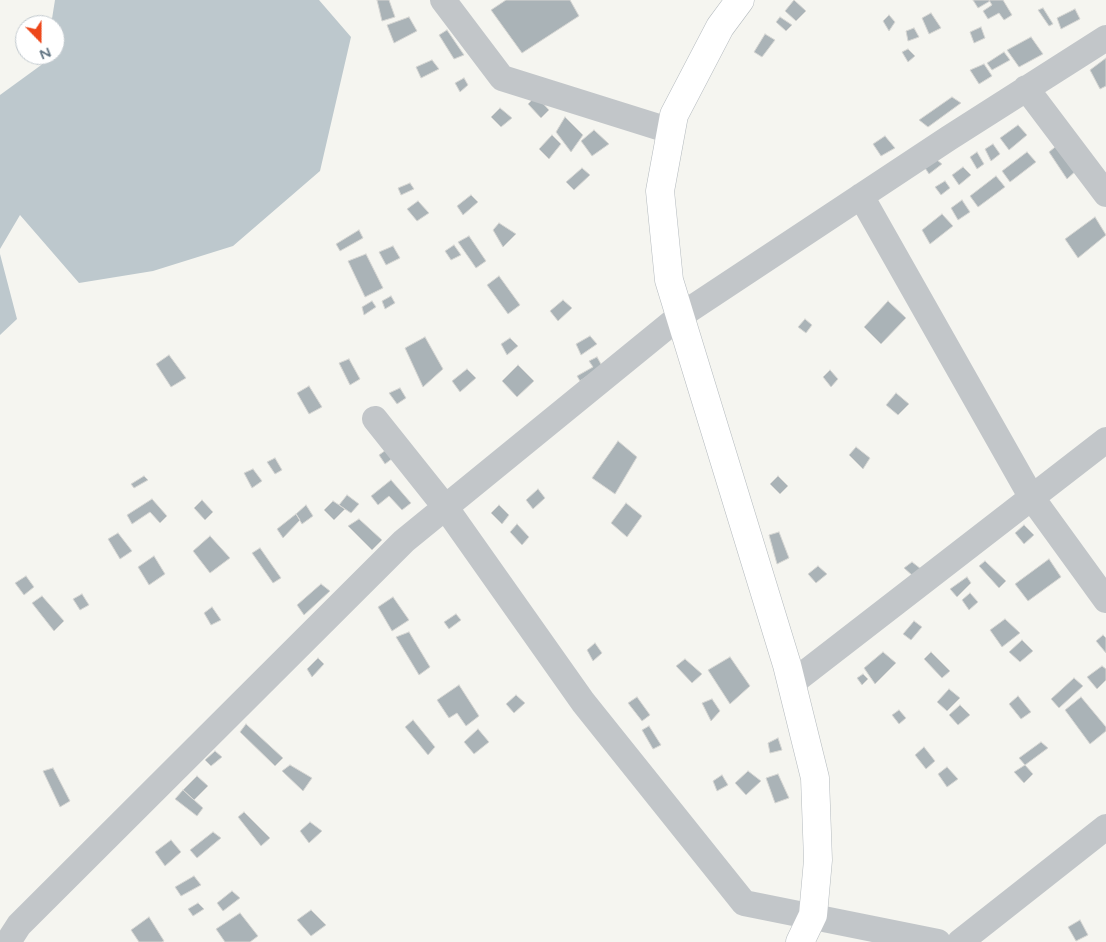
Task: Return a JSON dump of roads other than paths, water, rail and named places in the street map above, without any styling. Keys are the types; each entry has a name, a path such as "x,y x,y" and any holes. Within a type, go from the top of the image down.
{"main road":[{"path":"740,0 720,26 674,115 660,191 669,280 792,683 815,778 818,860 814,915 800,942"}],"street":[{"path":"444,0 502,78 671,131"},
{"path":"21,936 404,541 680,316 1026,88 1106,38"},
{"path":"1026,88 1106,194"},
{"path":"861,196 1032,498 1106,600"},
{"path":"375,419 446,508 583,702 744,903 814,915 938,942"},
{"path":"792,683 1106,440"},
{"path":"960,942 1106,827"}]}
